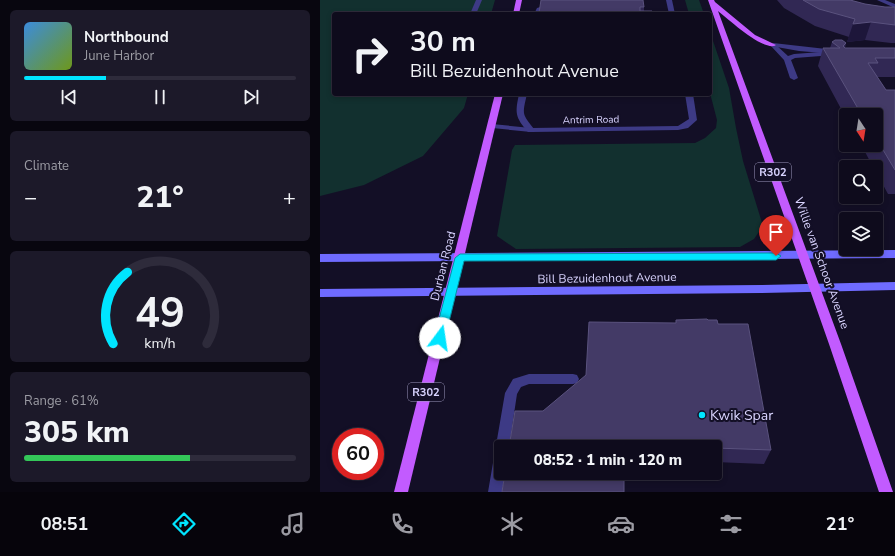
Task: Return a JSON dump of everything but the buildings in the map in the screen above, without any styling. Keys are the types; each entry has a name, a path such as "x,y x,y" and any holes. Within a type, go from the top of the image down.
{"main road":[{"path":"516,12 519,0"},
{"path":"712,1 753,36 773,45"},
{"name":"Willie van Schoor Avenue","path":"712,1 804,256 886,492"},
{"name":"Durban Road","path":"402,492 499,96"},
{"name":"Bill Bezuidenhout Avenue","path":"320,258 804,256 895,254"},
{"name":"Bill Bezuidenhout Avenue","path":"320,293 895,286"}],"street":[{"path":"474,12 479,0"},
{"path":"669,0 672,12"},
{"path":"880,0 895,6"},
{"path":"538,12 539,9 547,7"},
{"path":"773,45 799,49 840,52 794,56 787,59"},
{"path":"773,45 787,59 794,78"},
{"path":"522,96 518,115 530,130"},
{"name":"Antrim Road","path":"492,126 530,130 678,128 690,123 693,120 689,96"},
{"path":"503,440 511,393 517,382 529,379 573,379"},
{"path":"494,492 496,480"}],"green space":[{"path":"320,0 495,0 492,12 332,12 332,96 467,96 464,108 423,156 364,185 320,196"},
{"path":"685,0 699,0 703,12 688,12"},
{"path":"712,38 729,88 743,161 763,226 754,239 740,247 516,249 497,236 512,150 515,145 695,143 705,138 716,128 717,120 711,96 712,96"}],"place":[{"name":"Kwik Spar","path":"702,415"}],"route":[{"path":"440,338 460,258 776,256"}]}
